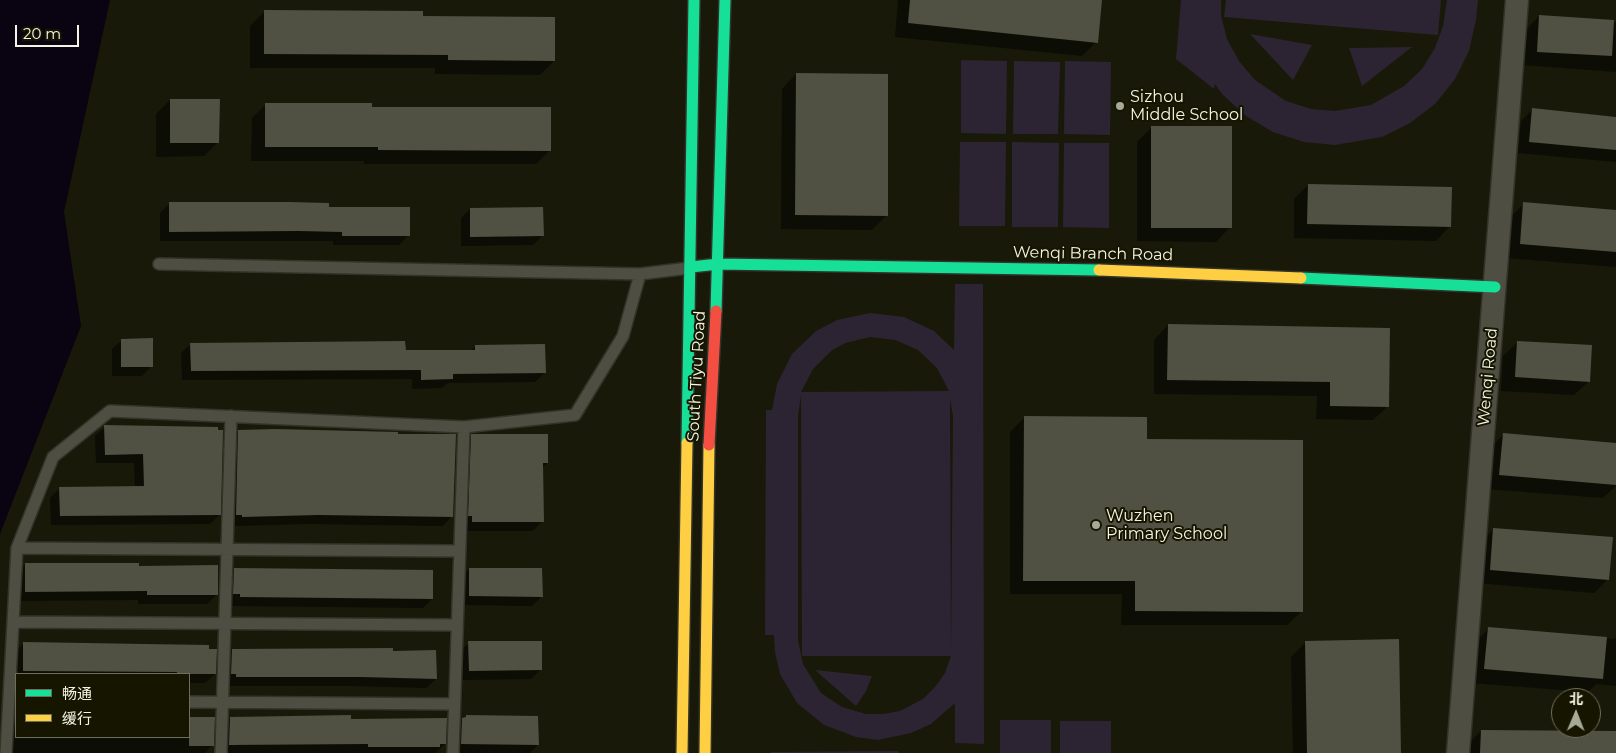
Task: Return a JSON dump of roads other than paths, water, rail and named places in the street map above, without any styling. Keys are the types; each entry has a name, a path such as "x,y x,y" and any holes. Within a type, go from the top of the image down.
{"main road":[{"name":"South Tiyu Road","path":"682,753 694,0"},
{"name":"South Tiyu Road","path":"705,753 709,445 718,264 725,0"},
{"name":"Wenqi Branch Road","path":"691,267 718,264 1152,271 1495,287"}],"street":[{"name":"Wenqi Road","path":"1458,753 1516,0"}],"lane":[{"path":"159,264 640,274 691,267"},
{"path":"6,753 13,701 13,622 18,548 53,458 110,411 464,427 574,415 623,336 640,274"},
{"path":"221,753 231,416"},
{"path":"453,753 464,427"},
{"path":"18,548 460,551"},
{"path":"13,622 457,625"},
{"path":"190,702 454,704"}],"place":[{"name":"Sizhou Middle School","path":"1120,106"},
{"name":"Wuzhen Primary School","path":"1096,525"}]}
